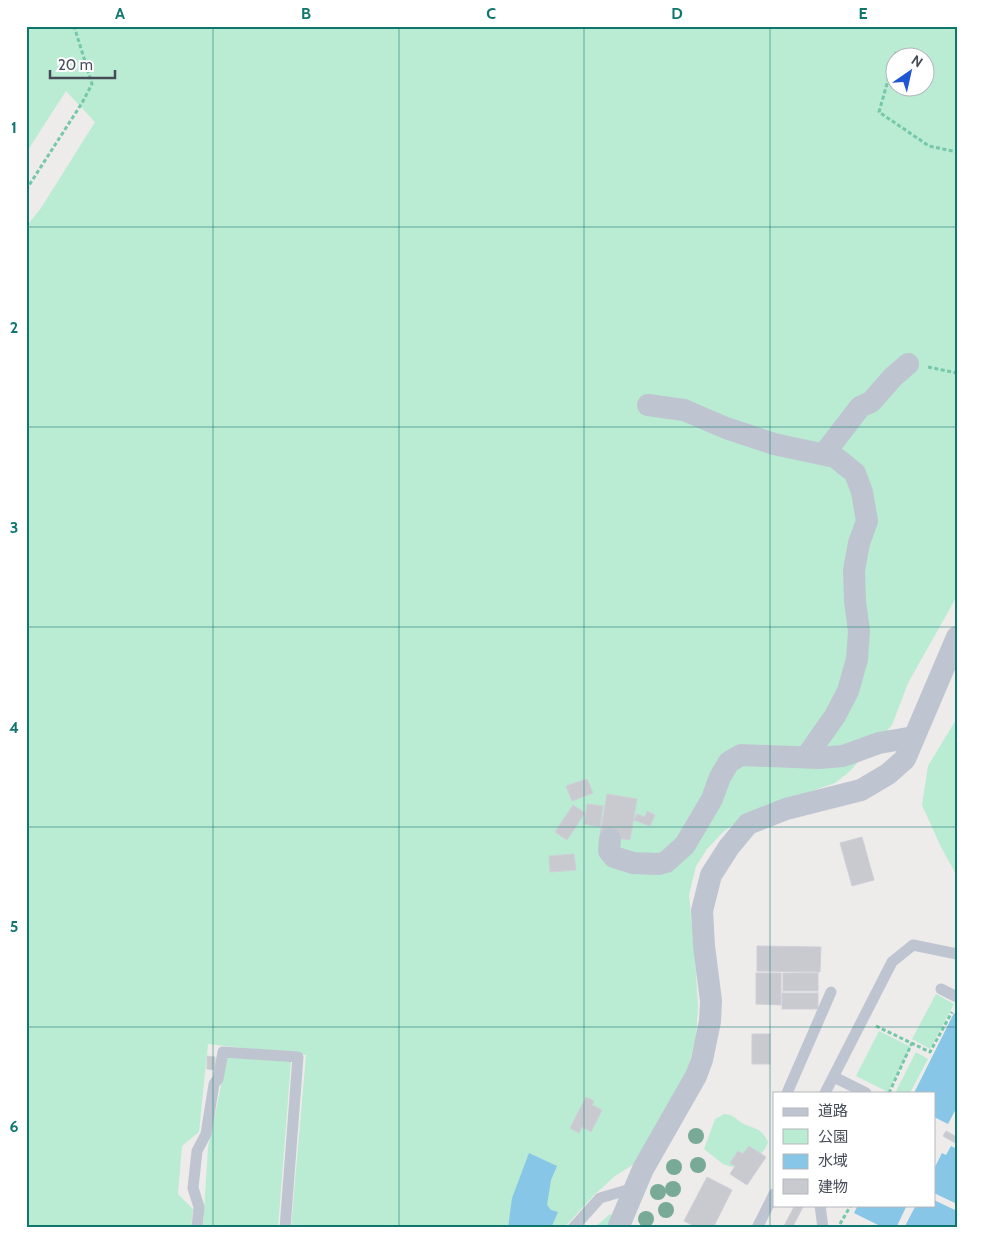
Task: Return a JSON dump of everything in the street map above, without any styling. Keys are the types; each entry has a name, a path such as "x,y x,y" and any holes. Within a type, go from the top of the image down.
{"street":[{"path":"824,454 860,407 871,402 893,377 915,365"},
{"path":"648,405 684,410 726,428 774,444 834,457 855,472 862,492 867,521 859,543 854,570 855,601 859,631 857,659 848,691 835,716 806,757"},
{"path":"618,1228 643,1169 696,1076 702,1060 710,1020 711,1001 702,911 711,875 729,847 748,824 786,809 861,790 888,774 905,759 957,636"},
{"path":"610,839 609,851 614,857 633,863 659,864 666,862 685,845 712,799 720,777 729,762 741,755 818,758 843,756 879,743 914,737"}],"lane":[{"path":"826,1092 892,962 913,945 957,954"},
{"path":"941,988 957,997"},
{"path":"787,1092 831,992"},
{"path":"197,1228 199,1207 193,1188 197,1151 206,1134 214,1084 218,1079 223,1052 298,1057 285,1228"},
{"path":"834,1077 864,1092"},
{"path":"573,1228 600,1198 636,1188"},
{"path":"757,1228 773,1196"},
{"path":"820,1206 823,1228"}],"path":[{"path":"26,190 82,103 92,84 74,26"},
{"path":"886,87 879,112 929,146 957,152"},
{"path":"915,365 957,373"},
{"path":"863,1019 930,1052 952,1010"},
{"path":"889,1092 912,1043"},
{"path":"838,1228 849,1206"}],"green space":[{"path":"26,26 957,26 957,596 908,683 892,725 849,772 835,783 744,818 724,831 707,849 696,866 689,895 698,1007 696,1039 686,1074 634,1164 615,1176 593,1196 564,1228 291,1228 306,1055 208,1044 199,1132 182,1146 178,1194 193,1209 191,1228 26,1228 26,227 41,208 95,122 66,91 26,153"},
{"path":"957,718 957,876 941,847 922,805 928,766"},
{"path":"936,994 954,1004 930,1049 912,1039"},
{"path":"879,1031 911,1047 888,1092 856,1076"},
{"path":"916,1052 928,1059 911,1092 896,1092"},
{"path":"227,1057 291,1061 278,1228 203,1228 208,1148"},
{"path":"724,1114 757,1129 768,1142 766,1148 754,1159 732,1167 723,1164 704,1149 715,1119"},
{"path":"610,1214 614,1217 609,1228 594,1228"}],"water":[{"path":"954,1013 957,1014 957,1107 948,1124 936,1118 936,1092 914,1092"},
{"path":"951,1146 957,1149 957,1204 936,1194 936,1165 942,1153 946,1155"},
{"path":"529,1153 557,1166 551,1180 547,1205 551,1210 558,1212 551,1228 508,1228 512,1198"},
{"path":"936,1201 957,1211 955,1228 904,1228 915,1206 936,1206"},
{"path":"858,1206 907,1206 896,1228 884,1228 854,1213"}],"building":[{"path":"587,779 593,793 572,801 566,786"},
{"path":"607,794 637,799 630,840 600,835"},
{"path":"587,804 603,806 600,827 584,824"},
{"path":"573,805 585,813 567,840 555,832"},
{"path":"647,811 655,815 650,826 634,820 637,814 645,817"},
{"path":"862,837 874,880 852,886 840,843"},
{"path":"574,854 576,870 550,872 549,856"},
{"path":"757,946 821,947 820,972 757,971"},
{"path":"756,973 781,973 781,1005 756,1004"},
{"path":"783,973 818,973 818,991 783,991"},
{"path":"782,993 818,993 818,1009 782,1009"},
{"path":"752,1034 770,1034 770,1064 752,1064"},
{"path":"207,1056 215,1057 215,1070 207,1069"},
{"path":"586,1097 594,1101 592,1105 602,1110 591,1132 582,1127 579,1133 570,1128"},
{"path":"946,1131 957,1137 957,1144 943,1136"},
{"path":"749,1146 766,1157 747,1185 730,1174 735,1166 730,1163 738,1151 743,1154"},
{"path":"707,1177 732,1190 713,1228 698,1228 684,1221"},
{"path":"794,1206 803,1206 792,1228 783,1228"}]}
